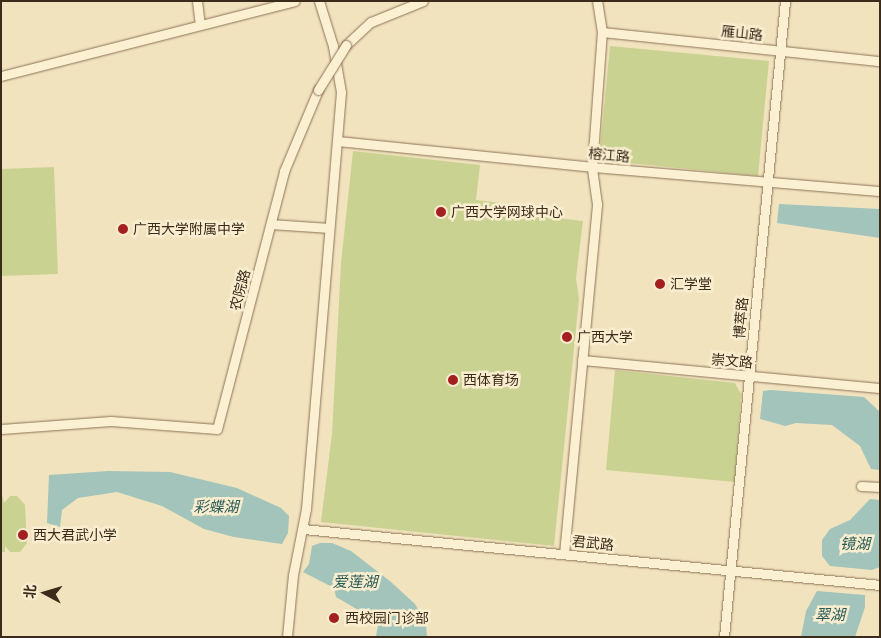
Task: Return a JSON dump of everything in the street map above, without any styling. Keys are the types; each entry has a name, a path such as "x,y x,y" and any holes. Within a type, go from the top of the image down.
{"street":[{"path":"198,1 200,24"},
{"path":"1,76 295,1"},
{"path":"287,637 293,575 303,529 341,92 338,70 319,1"},
{"name":"农院路","path":"1,429 111,421 217,429 291,152 318,90 346,45 371,22 422,1"},
{"path":"564,554 597,204 592,167 602,32 597,1"},
{"name":"博萃路","path":"724,637 732,570 785,1"},
{"name":"雁山路","path":"602,32 880,61"},
{"name":"榕江路","path":"336,141 592,167 880,191"},
{"path":"271,224 329,228"},
{"name":"崇文路","path":"582,360 880,388"},
{"path":"861,486 880,487"},
{"name":"君武路","path":"303,529 880,584"}],"green space":[{"path":"610,46 769,61 758,176 599,160"},
{"name":"西体育场","path":"353,151 480,165 476,200 535,207 541,216 583,221 576,278 579,299 554,546 321,522 332,434 341,263"},
{"path":"54,167 58,274 1,276 1,169"},
{"path":"615,370 735,383 741,394 735,482 606,470"},
{"path":"1,490 4,503 10,496 17,496 25,505 27,543 20,552 10,552 5,546 5,552 1,552"}],"water":[{"path":"779,204 880,209 880,238 777,223"},
{"path":"763,391 864,397 880,412 880,470 871,469 860,446 832,425 796,423 785,426 760,419"},
{"name":"彩蝶湖","path":"108,471 170,472 237,488 281,508 289,516 288,533 282,544 234,537 204,529 162,506 117,492 78,498 62,510 60,527 47,523 49,475"},
{"name":"镜湖","path":"870,499 880,500 880,567 872,570 830,566 822,556 822,540 830,529 850,520"},
{"name":"爱莲湖","path":"320,543 332,543 351,551 391,582 415,604 426,624 427,637 376,637 378,625 372,618 336,597 334,588 303,572 309,564 312,546"},
{"name":"翠湖","path":"817,591 865,595 865,607 855,637 801,637 806,611"}],"place":[{"name":"广西大学网球中心","path":"441,212"},
{"name":"广西大学附属中学","path":"123,229"},
{"name":"汇学堂","path":"660,284"},
{"name":"广西大学","path":"567,337"},
{"name":"西体育场","path":"453,380"},
{"name":"西大君武小学","path":"23,535"},
{"name":"西校园门诊部","path":"334,618"}]}
